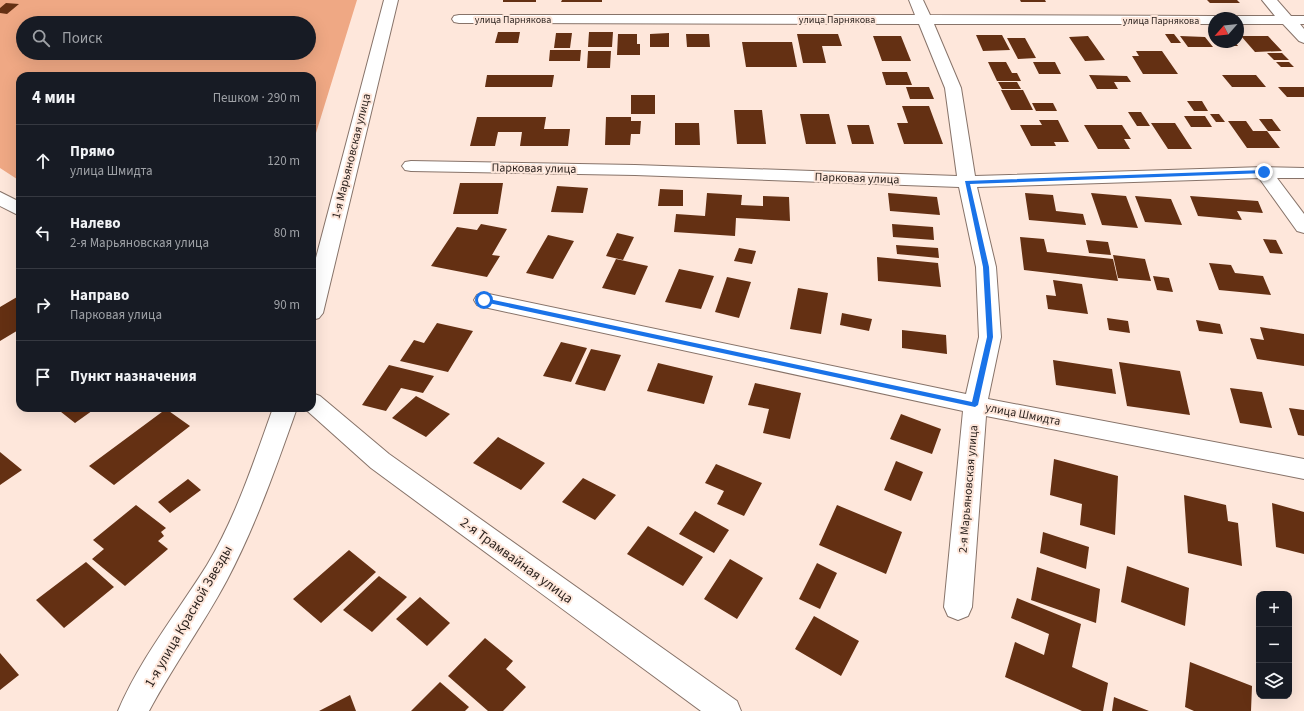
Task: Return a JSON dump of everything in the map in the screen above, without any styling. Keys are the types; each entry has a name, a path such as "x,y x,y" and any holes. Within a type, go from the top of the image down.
{"street":[{"name":"1-я Марьяновская улица","path":"316,297 391,0"},
{"name":"2-я Марьяновская улица","path":"916,0 953,88 967,182 986,267 990,337 975,405 958,607"},
{"path":"1269,0 1304,38"},
{"name":"улица Парнякова","path":"459,19 1208,20"},
{"path":"1244,20 1304,20"},
{"name":"Парковая улица","path":"411,166 635,170 967,182 1264,172 1304,173"},
{"path":"1264,172 1304,227"},
{"path":"0,198 16,208"},
{"name":"улица Шмидта","path":"484,300 975,405 1304,469"},
{"name":"2-я Трамвайная улица","path":"316,405 380,461 726,711"},
{"name":"1-я улица Красной Звезды","path":"133,711 158,665 217,572 254,495 284,412"}],"shaded area":[{"path":"0,0 357,0 316,133 316,72 16,72 16,178 0,168"}],"building":[{"path":"503,0 536,0 536,2 503,2"},
{"path":"562,0 602,0 602,2 561,2"},
{"path":"1020,0 1045,0 1046,2 1021,2"},
{"path":"1207,0 1237,0 1240,3 1210,3"},
{"path":"6,3 19,4 7,14 0,13 0,8"},
{"path":"498,32 520,32 518,43 495,43"},
{"path":"589,32 613,32 612,47 588,47"},
{"path":"556,33 572,33 570,48 554,48"},
{"path":"669,33 669,47 650,47 650,34"},
{"path":"618,34 637,34 637,44 640,44 640,55 617,55"},
{"path":"686,34 709,34 710,47 687,47"},
{"path":"797,34 838,34 842,46 822,46 826,63 803,63"},
{"path":"1165,34 1174,34 1181,43 1171,43"},
{"path":"976,35 1002,35 1010,50 983,51"},
{"path":"873,36 901,36 911,61 882,61"},
{"path":"1088,36 1105,60 1085,61 1069,37"},
{"path":"1180,36 1205,37 1208,41 1208,47 1188,47"},
{"path":"1244,36 1268,36 1282,51 1255,52 1244,39"},
{"path":"1007,38 1025,38 1036,58 1018,59"},
{"path":"742,42 792,42 797,67 746,67"},
{"path":"550,50 581,50 580,61 549,61"},
{"path":"588,51 611,51 610,68 587,68"},
{"path":"1136,51 1162,51 1178,74 1143,74 1132,56 1139,56"},
{"path":"1267,53 1282,53 1289,60 1274,60"},
{"path":"988,62 1006,62 1012,73 1017,73 1021,81 997,81"},
{"path":"1033,62 1055,62 1061,74 1039,74"},
{"path":"1276,62 1289,62 1294,67 1281,67"},
{"path":"882,72 907,72 912,85 886,85"},
{"path":"487,75 554,75 552,87 485,87"},
{"path":"1089,75 1127,76 1131,82 1114,82 1118,89 1097,89"},
{"path":"1222,75 1256,75 1266,87 1232,87"},
{"path":"998,82 1017,82 1021,89 1002,89"},
{"path":"906,87 929,87 934,99 910,99"},
{"path":"1278,87 1304,87 1304,97 1287,97"},
{"path":"1001,90 1023,90 1033,110 1011,110"},
{"path":"631,95 655,95 655,114 631,114"},
{"path":"1187,101 1202,101 1208,111 1194,111"},
{"path":"1032,103 1053,103 1057,111 1036,111"},
{"path":"902,106 929,106 943,144 904,144 897,123 908,123"},
{"path":"734,110 762,110 766,144 737,144"},
{"path":"1128,112 1141,112 1150,126 1137,126"},
{"path":"800,114 829,114 836,144 806,144"},
{"path":"1210,114 1219,114 1225,122 1216,122"},
{"path":"1184,116 1205,116 1212,127 1191,127"},
{"path":"477,117 546,117 544,129 570,129 568,146 520,146 522,132 498,132 495,146 470,146"},
{"path":"606,117 631,117 631,121 641,121 640,134 631,134 630,145 605,145"},
{"path":"1259,119 1272,119 1281,131 1268,131"},
{"path":"1039,120 1058,120 1069,142 1054,142 1056,146 1031,146 1020,125 1042,125"},
{"path":"1228,121 1246,121 1253,131 1267,131 1280,148 1247,148"},
{"path":"675,123 699,123 700,145 675,145"},
{"path":"1151,123 1175,123 1192,149 1168,149"},
{"path":"847,125 869,125 874,144 852,144"},
{"path":"1084,125 1122,125 1131,139 1124,139 1130,149 1098,149"},
{"path":"460,183 503,183 498,214 453,214"},
{"path":"557,186 588,188 583,213 551,212"},
{"path":"660,189 683,190 683,206 658,206"},
{"path":"707,193 742,195 741,205 763,206 763,196 789,197 790,221 736,218 735,236 674,232 676,214 705,216"},
{"path":"888,193 937,197 940,215 890,211"},
{"path":"1025,193 1053,195 1056,211 1083,214 1086,225 1029,220"},
{"path":"1091,193 1126,196 1138,228 1102,225"},
{"path":"1135,196 1171,199 1182,225 1145,222"},
{"path":"1190,196 1258,201 1263,213 1237,211 1242,220 1198,216"},
{"path":"481,224 507,229 492,255 500,256 487,277 431,266 457,227 477,230"},
{"path":"892,224 933,227 934,240 893,237"},
{"path":"617,233 634,237 623,260 606,256"},
{"path":"548,235 574,241 553,279 526,273"},
{"path":"1020,237 1044,239 1047,252 1113,259 1118,281 1024,270"},
{"path":"1263,239 1276,240 1283,254 1270,253"},
{"path":"1086,240 1108,242 1111,255 1089,253"},
{"path":"896,245 938,248 939,258 897,254"},
{"path":"739,248 756,251 752,264 734,261"},
{"path":"1113,255 1145,259 1151,281 1118,278"},
{"path":"877,257 938,263 941,287 878,281"},
{"path":"616,259 648,266 635,295 602,288"},
{"path":"1209,263 1231,265 1235,273 1263,276 1271,295 1219,290"},
{"path":"679,269 714,276 701,309 665,302"},
{"path":"1153,276 1169,278 1173,292 1157,290"},
{"path":"727,277 751,282 739,318 715,312"},
{"path":"1053,280 1082,284 1088,314 1048,309 1046,295 1056,296"},
{"path":"798,288 828,293 821,334 790,329"},
{"path":"16,298 16,331 0,341 0,307"},
{"path":"842,313 872,319 869,331 840,325"},
{"path":"1107,318 1128,321 1130,333 1109,330"},
{"path":"1196,320 1220,324 1223,334 1199,331"},
{"path":"437,323 473,331 448,372 400,361 414,340 424,343"},
{"path":"1260,327 1304,334 1304,366 1257,359 1250,338 1264,340"},
{"path":"902,330 946,335 947,354 902,348"},
{"path":"561,342 587,348 571,382 543,376"},
{"path":"591,349 621,355 605,391 575,384"},
{"path":"1053,360 1112,369 1116,394 1056,385"},
{"path":"1119,362 1180,371 1190,415 1127,406"},
{"path":"658,363 713,376 704,404 647,391"},
{"path":"389,365 434,376 423,393 401,388 386,411 362,405"},
{"path":"755,383 801,393 790,439 763,433 769,409 748,405"},
{"path":"1230,388 1262,392 1272,428 1240,423"},
{"path":"416,396 450,414 426,437 392,418"},
{"path":"1289,408 1304,410 1304,436 1298,435"},
{"path":"61,412 90,412 75,423"},
{"path":"162,412 170,412 190,426 114,485 89,466"},
{"path":"901,414 941,429 932,454 890,439"},
{"path":"498,437 545,463 521,490 473,463"},
{"path":"0,452 22,470 0,485"},
{"path":"1054,459 1118,476 1115,535 1080,525 1082,504 1050,495"},
{"path":"896,461 923,472 911,501 884,490"},
{"path":"716,464 762,483 744,516 717,504 724,491 705,483"},
{"path":"583,478 616,495 595,520 562,502"},
{"path":"188,479 201,490 170,513 158,502"},
{"path":"1184,495 1226,505 1228,521 1238,523 1242,566 1188,553"},
{"path":"1272,503 1304,512 1304,554 1276,547"},
{"path":"136,505 166,528 161,532 164,536 158,541 168,549 125,586 92,559 104,549 93,540"},
{"path":"837,505 902,532 886,574 819,545"},
{"path":"695,511 729,530 714,553 679,534"},
{"path":"648,526 703,557 683,586 627,554"},
{"path":"1043,532 1089,547 1086,569 1040,553"},
{"path":"349,550 376,572 321,623 293,599"},
{"path":"730,559 763,578 737,619 704,599"},
{"path":"86,562 114,587 64,628 36,600"},
{"path":"817,563 837,573 820,609 799,599"},
{"path":"1127,566 1189,588 1185,626 1121,602"},
{"path":"1037,567 1100,589 1096,623 1031,600"},
{"path":"379,576 407,597 372,632 343,610"},
{"path":"420,597 450,623 427,646 396,619"},
{"path":"1017,598 1081,624 1072,667 1108,683 1103,711 1082,711 1005,677 1015,642 1044,655 1049,634 1011,618"},
{"path":"814,616 859,641 841,676 795,649"},
{"path":"485,638 513,661 506,669 526,687 503,711 488,711 448,676"},
{"path":"0,653 19,675 0,690"},
{"path":"1190,662 1252,686 1251,711 1194,711 1185,707"},
{"path":"440,682 469,707 465,711 411,711"},
{"path":"350,695 356,711 319,711"},
{"path":"1114,697 1149,711 1112,711"}],"route":[{"path":"484,300 975,405 990,337 986,267 967,182 1264,172"}]}
